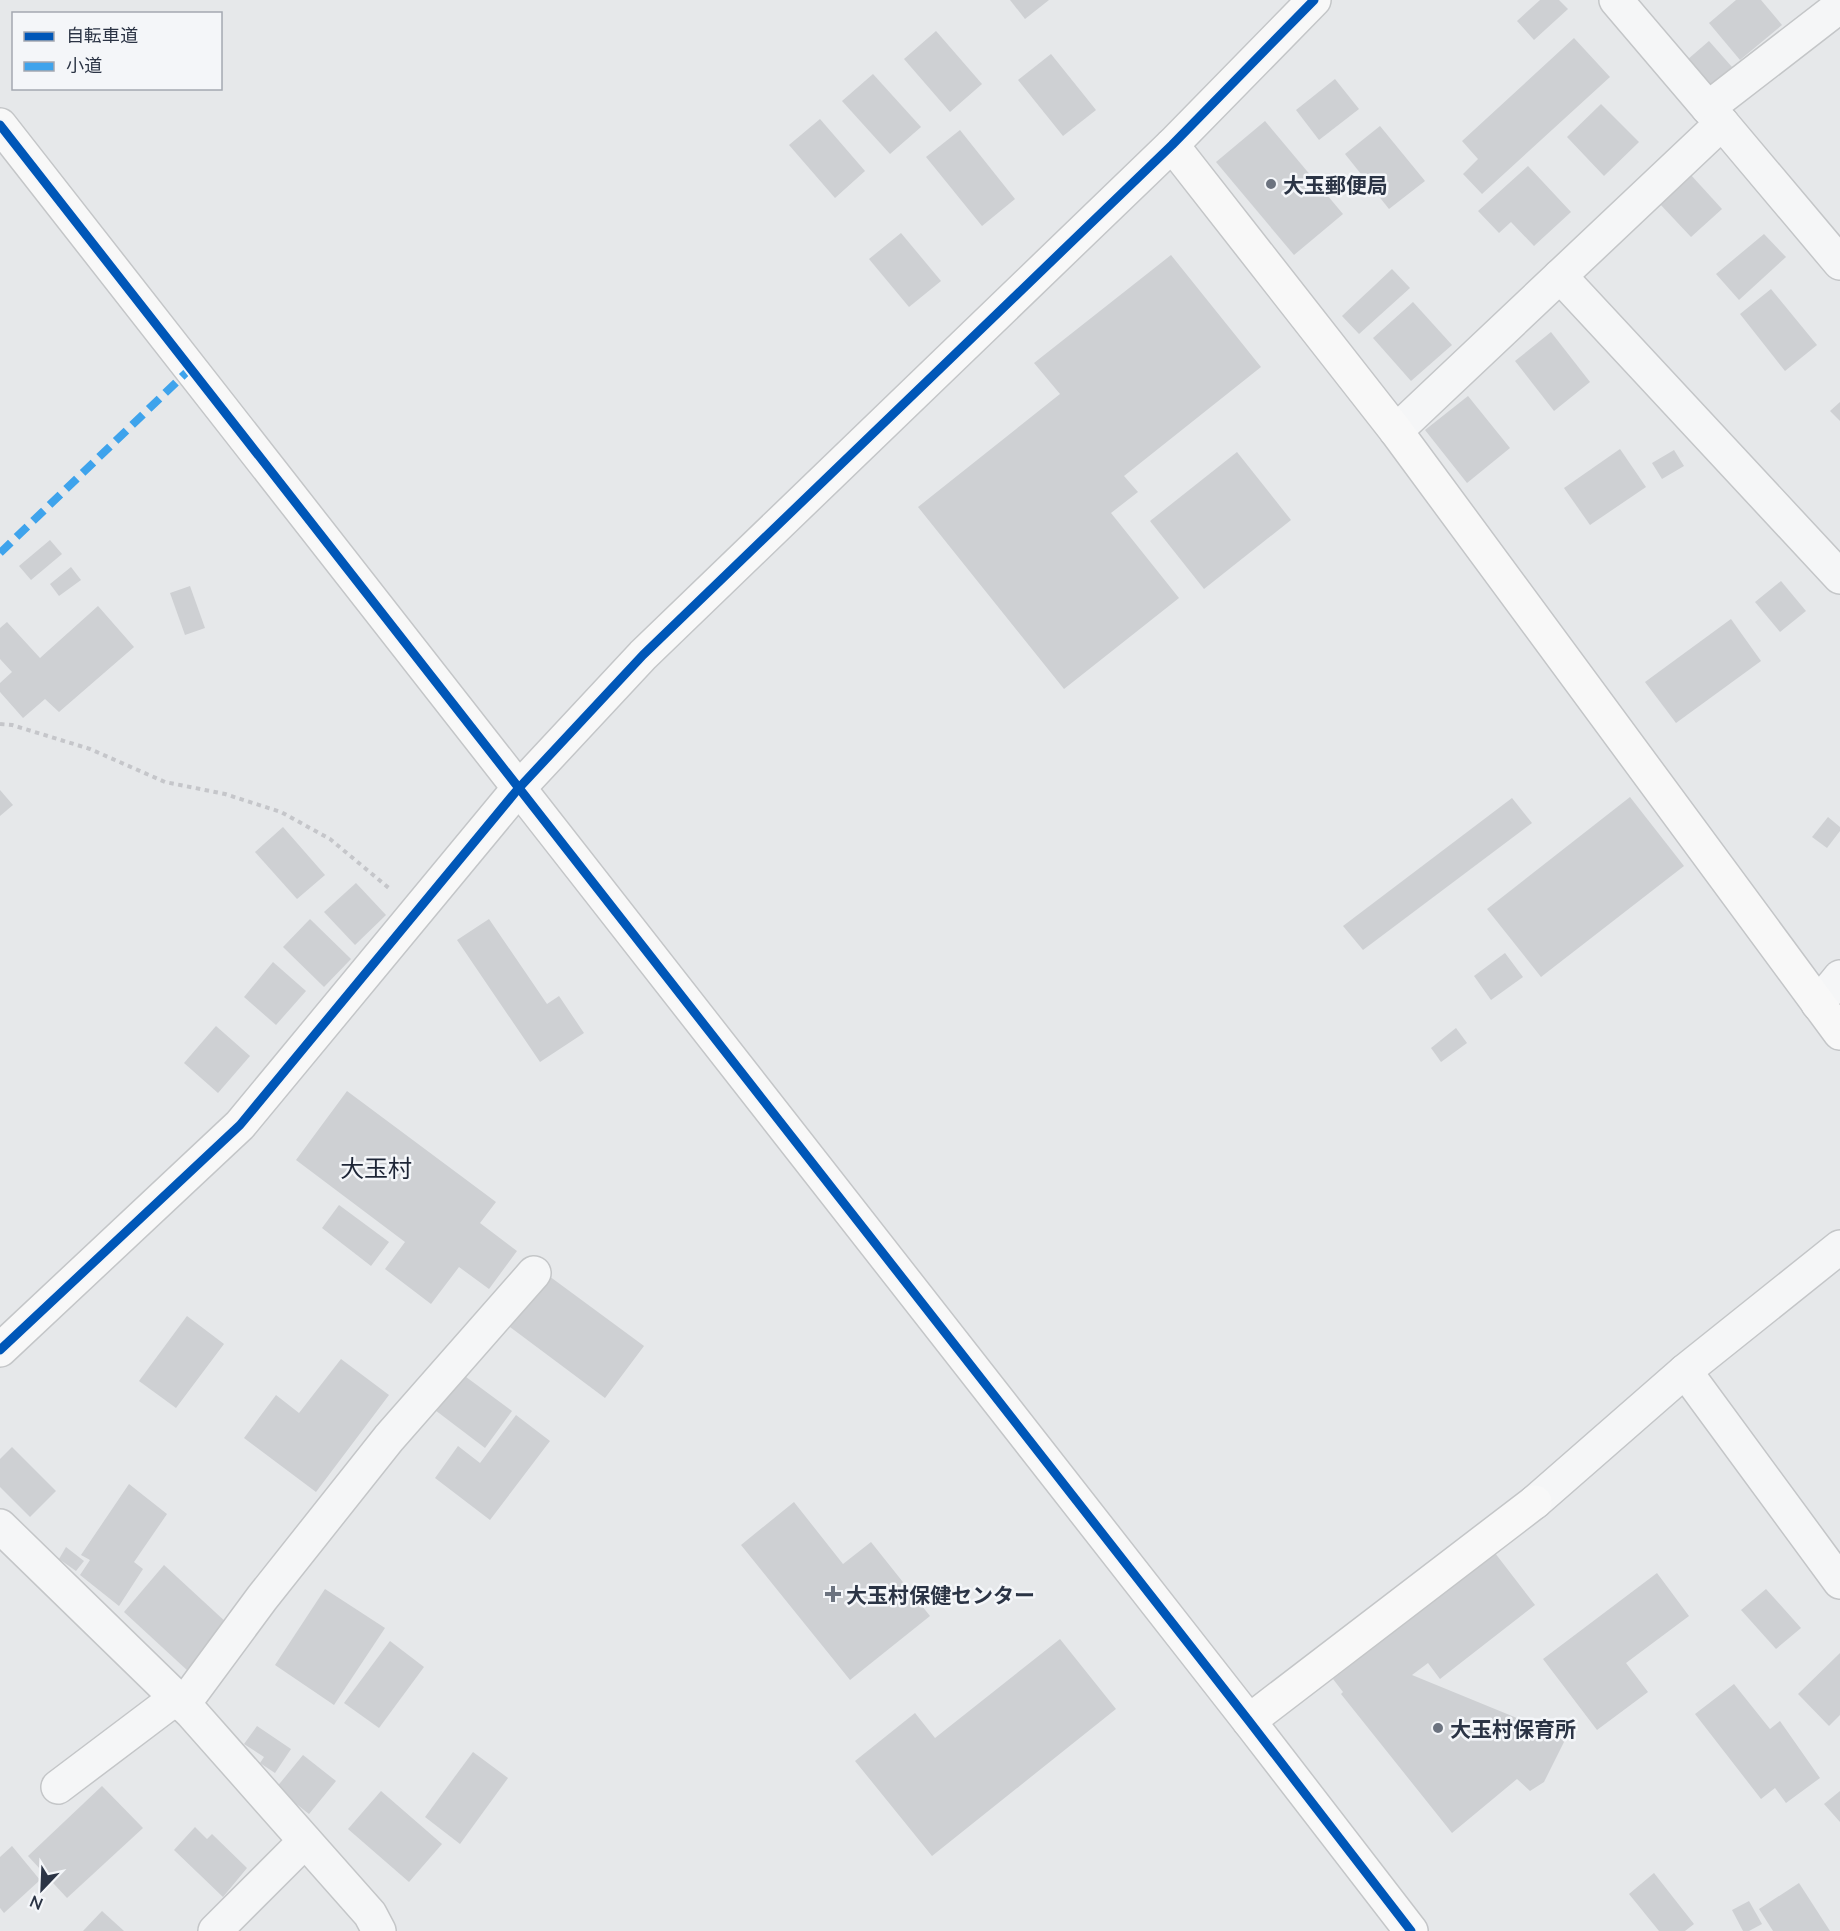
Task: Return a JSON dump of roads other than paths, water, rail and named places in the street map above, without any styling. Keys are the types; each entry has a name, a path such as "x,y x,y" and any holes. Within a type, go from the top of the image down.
{"street":[{"path":"0,1350 240,1125 518,789 643,655 1172,145 1314,0"},
{"path":"1616,0 1840,263"},
{"path":"1396,431 1560,276 1715,116 1840,6"},
{"path":"0,125 1249,1720 1411,1931"},
{"path":"1172,145 1396,431 1840,1033"},
{"path":"1560,276 1840,577"},
{"path":"1818,1004 1840,977"},
{"path":"1249,1720 1535,1502 1685,1371 1840,1247"},
{"path":"58,1787 179,1701 390,1438 534,1273"},
{"path":"1685,1371 1840,1582"},
{"path":"0,1526 179,1701 370,1914 380,1931"},
{"path":"221,1929 305,1841"}],"place":[{"name":"大玉郵便局","path":"1271,184"},
{"name":"大玉村保健センター","path":"833,1594"},
{"name":"大玉村保育所","path":"1438,1728"}],"district":[{"name":"大玉村","path":"376,1167"}]}
